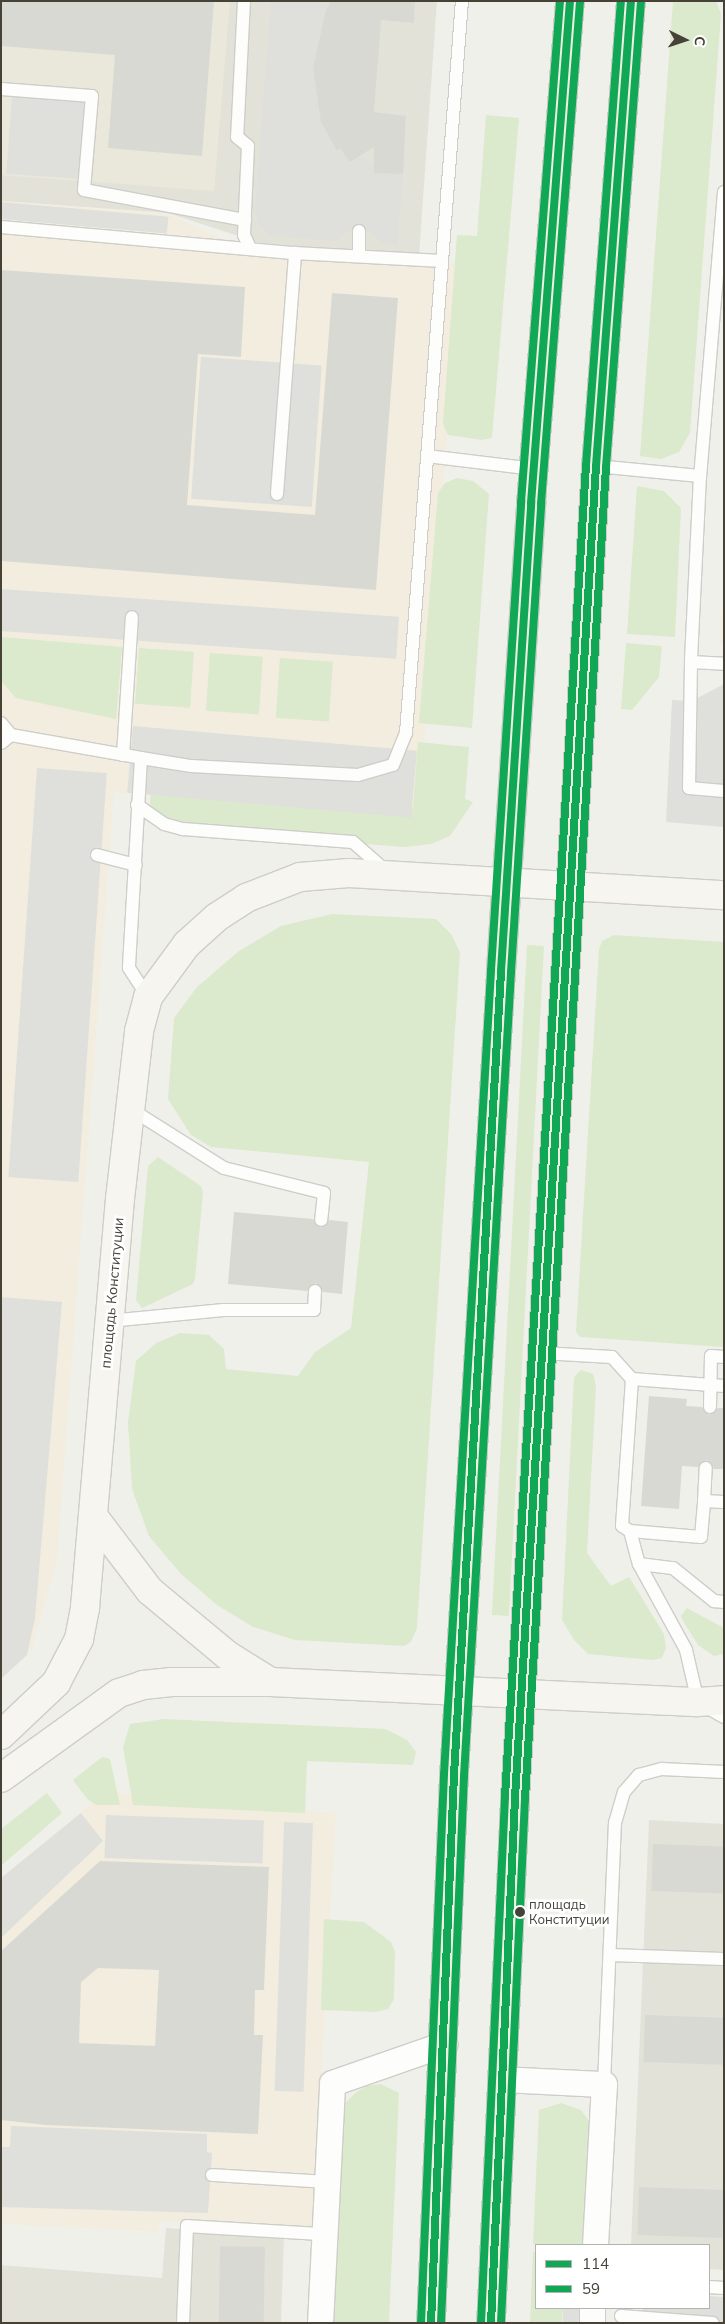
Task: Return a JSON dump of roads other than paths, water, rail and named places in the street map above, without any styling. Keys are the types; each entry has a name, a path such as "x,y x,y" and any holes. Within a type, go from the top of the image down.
{"main road":[{"path":"431,2323 459,1690 506,883 534,469 570,1"},
{"path":"491,2323 501,2079 522,1694 570,885 596,466 631,1"},
{"name":"площадь Конституции","path":"1,1735 56,1683 70,1661 85,1608 109,1320 129,1108 139,1031 148,996 187,944 217,917 246,898 300,877 349,873 724,895"},
{"path":"93,1516 150,1591 227,1655 270,1682"},
{"path":"1,1778 118,1693 143,1685 172,1682 270,1682 711,1701"}],"street":[{"path":"320,2323 332,2083 444,2044"},
{"path":"501,2079 604,2084 595,2244"},
{"path":"592,2309 592,2323"}],"lane":[{"path":"244,1 237,137 248,146 244,235 250,248"},
{"path":"1,723 6,739 191,766 358,775 392,766 406,733 462,1"},
{"path":"1,89 92,96 84,190 244,220"},
{"path":"724,192 700,476 691,662 689,788 724,791"},
{"path":"1,227 295,253 359,255 441,261"},
{"path":"359,231 359,255"},
{"path":"278,494 295,253"},
{"path":"427,456 534,469"},
{"path":"596,466 700,476"},
{"path":"123,755 132,616"},
{"path":"691,662 724,664"},
{"path":"140,758 136,865 129,968 148,996"},
{"path":"137,805 164,824 183,828 353,842 390,876"},
{"path":"97,855 136,865"},
{"path":"129,1108 224,1168 324,1193 321,1220"},
{"path":"109,1320 223,1310 314,1310 315,1291"},
{"path":"542,1353 612,1357 632,1380 622,1526 630,1531 701,1537 706,1468"},
{"path":"710,1407 711,1356 724,1357"},
{"path":"632,1380 724,1386"},
{"path":"704,1501 724,1502"},
{"path":"630,1531 639,1564 686,1650 711,1701 724,1717"},
{"path":"639,1564 673,1568 714,1601 724,1602"},
{"path":"604,2084 615,1823 624,1792 639,1775 662,1769 724,1772"},
{"path":"610,1955 724,1959"},
{"path":"212,2175 326,2182"},
{"path":"183,2323 187,2226 323,2234"},
{"path":"710,2287 724,2288"},
{"path":"621,2316 713,2323"}],"place":[{"name":"площадь Конституции","path":"520,1912"}]}
